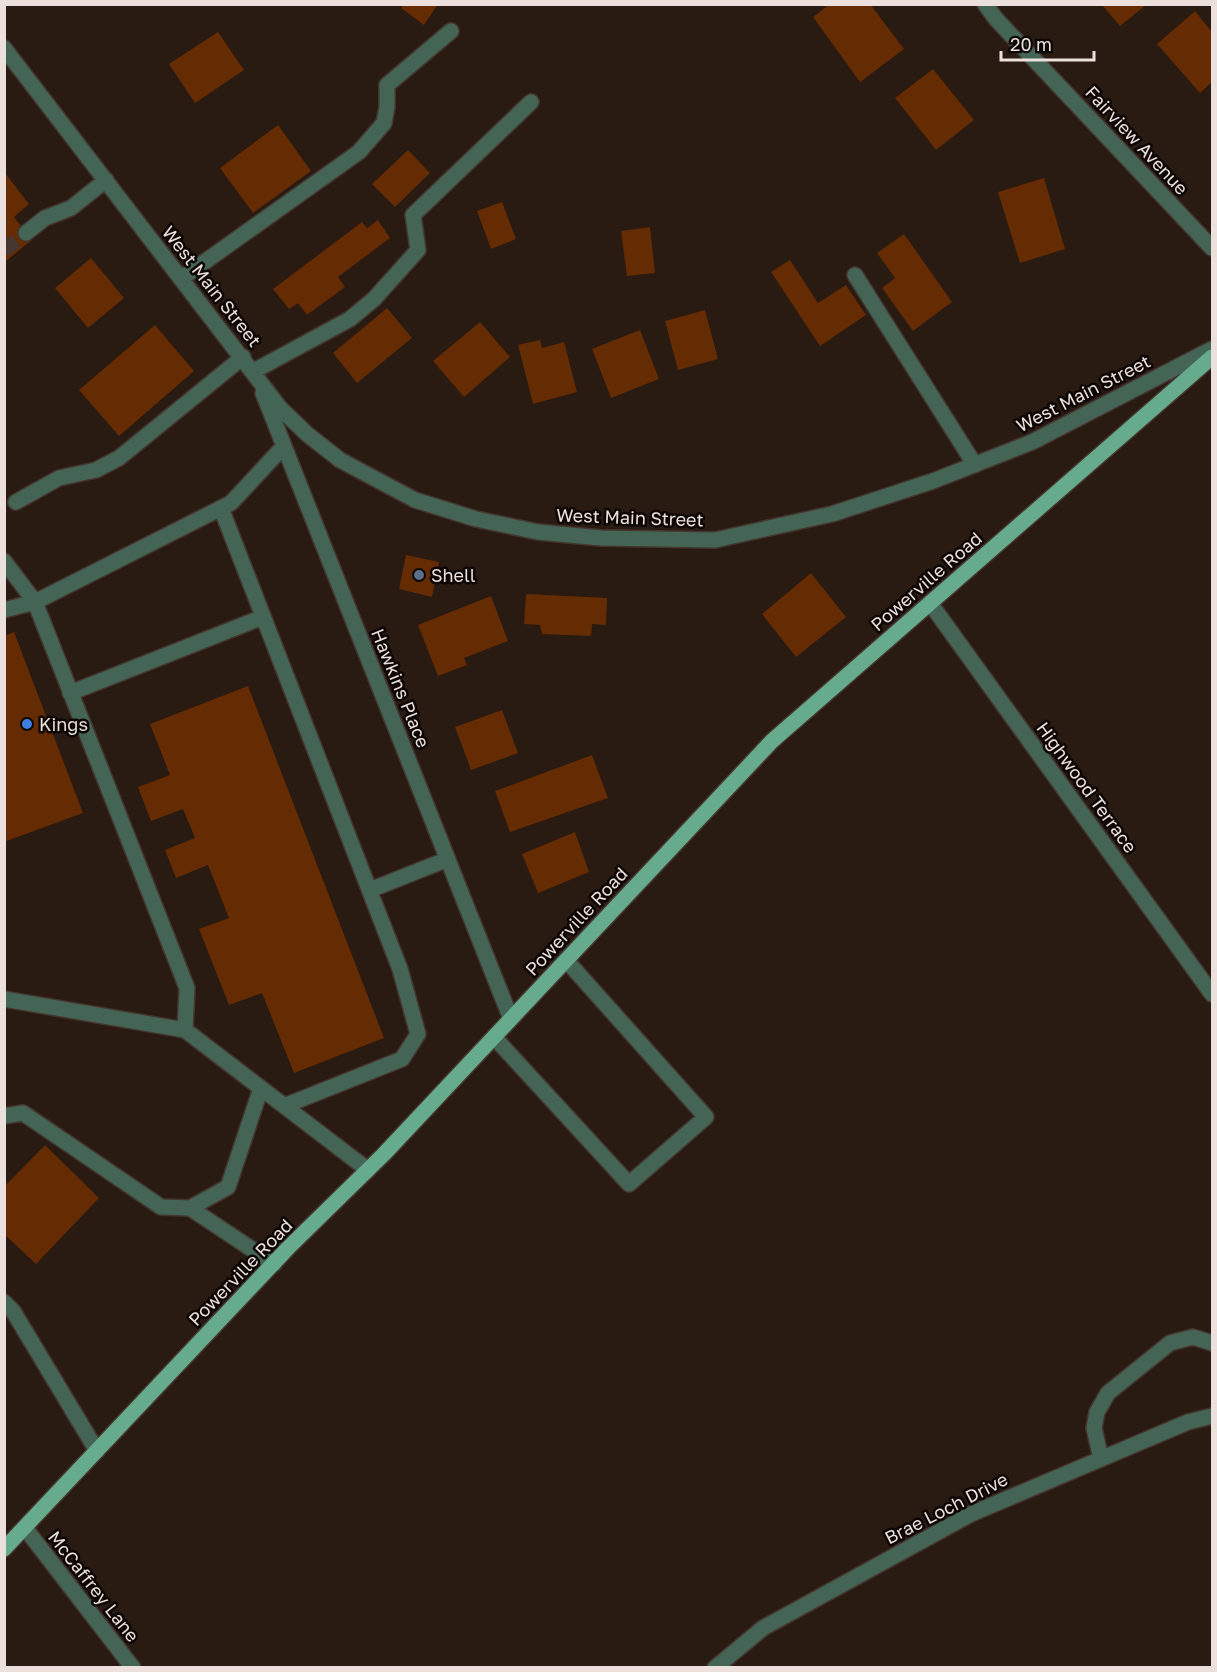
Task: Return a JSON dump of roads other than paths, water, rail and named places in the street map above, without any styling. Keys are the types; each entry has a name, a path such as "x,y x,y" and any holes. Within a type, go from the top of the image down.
{"main road":[{"name":"Powerville Road","path":"4,1549 274,1264 368,1170 772,741 1212,357"}],"street":[{"name":"Fairview Avenue","path":"986,4 1004,27 1212,248"},
{"path":"182,278 359,152 384,123 387,85 451,31"},
{"name":"West Main Street","path":"6,52 254,371 280,408 307,434 340,460 415,500 476,519 538,532 601,538 715,540 832,514 933,482 1032,442 1212,349"},
{"path":"254,371 350,319 374,298 418,250 413,215 531,102"},
{"path":"26,233 45,218 71,208 106,180"},
{"path":"855,275 975,465"},
{"path":"16,502 59,478 96,470 119,458 243,357"},
{"name":"Hawkins Place","path":"254,371 511,1019"},
{"path":"4,610 35,602 231,504 284,447"},
{"path":"221,508 400,969 418,1034 402,1059 284,1106"},
{"path":"4,561 35,602 187,988 186,1030"},
{"name":"Highwood Terrace","path":"930,603 1212,994"},
{"path":"70,693 263,617"},
{"path":"370,890 448,859"},
{"path":"494,1037 629,1184 706,1117 566,960"},
{"path":"4,999 186,1030 368,1170"},
{"path":"190,1208 228,1186 261,1088"},
{"path":"4,1116 23,1113 160,1207 190,1208 274,1264"},
{"path":"4,1302 13,1311 97,1451"},
{"path":"1101,1459 1094,1428 1097,1412 1108,1393 1170,1343 1193,1336 1212,1343"},
{"name":"Brae Loch Drive","path":"715,1668 763,1628 971,1514 1188,1422 1212,1416"},
{"name":"McCaffrey Lane","path":"25,1528 133,1668"}],"tunnel":[{"path":"4,250 26,233"}],"place":[{"name":"Shell","path":"419,575"},
{"name":"Kings","path":"27,724"}]}
